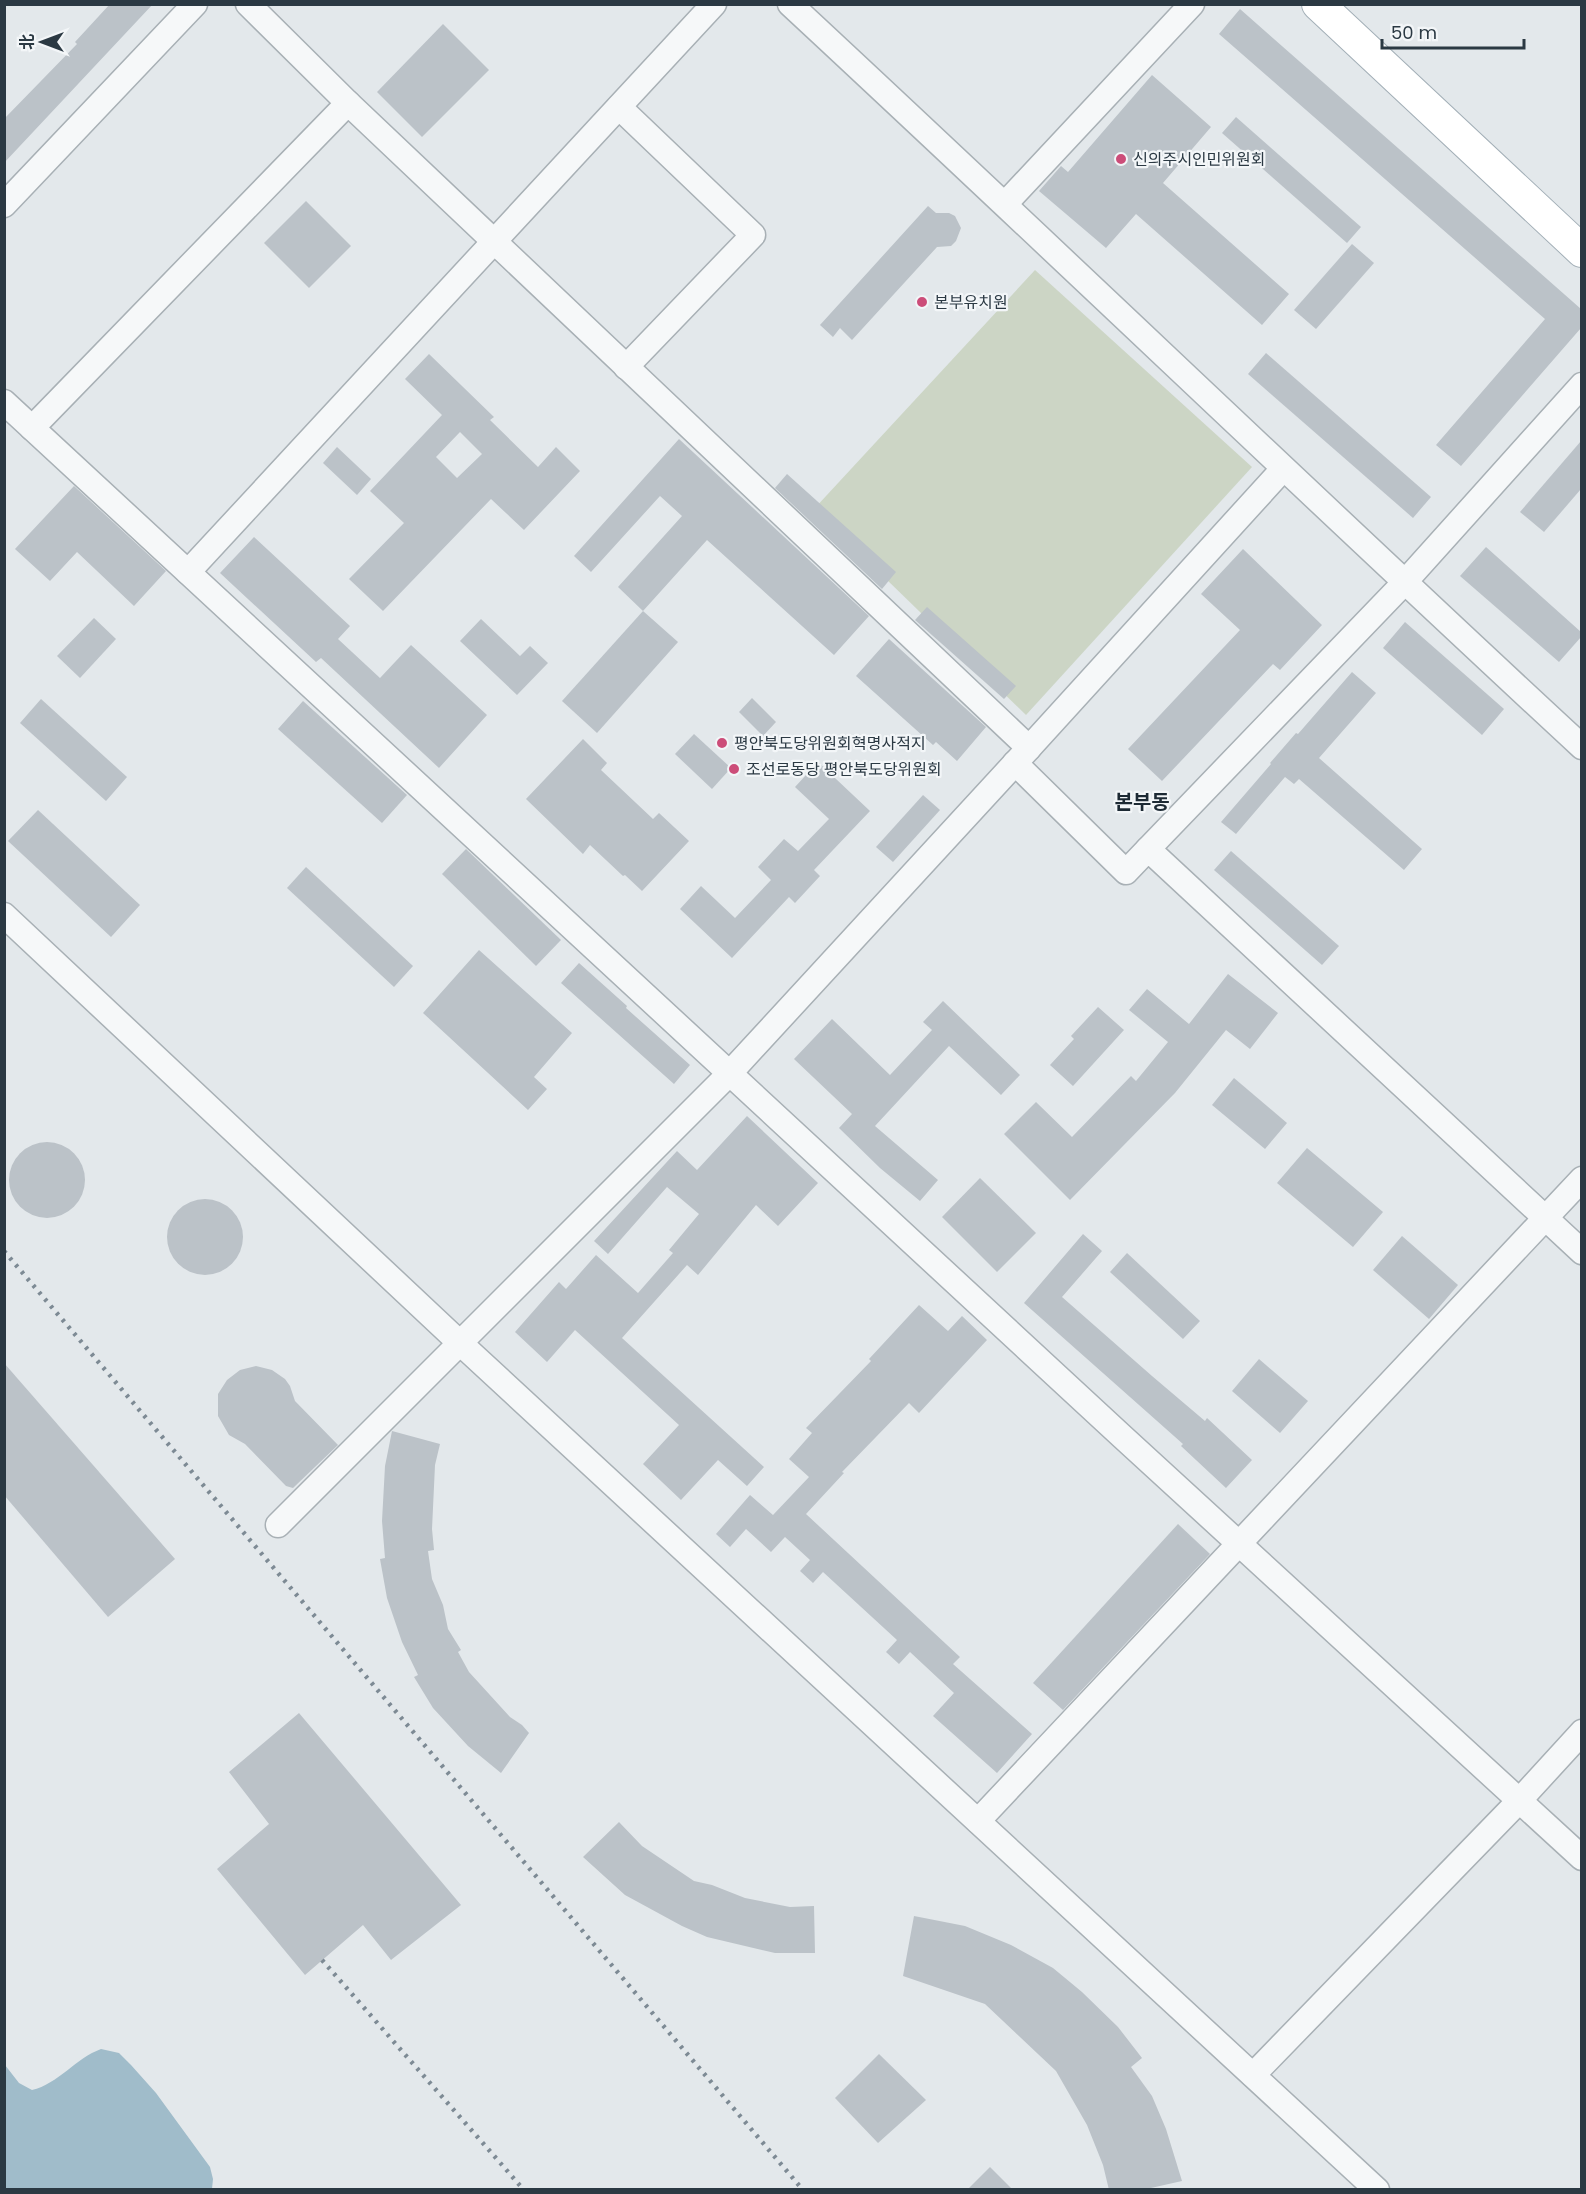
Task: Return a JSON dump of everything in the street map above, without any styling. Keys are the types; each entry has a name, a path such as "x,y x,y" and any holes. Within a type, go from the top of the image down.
{"main road":[{"path":"1318,4 1581,251"}],"street":[{"path":"4,205 195,4"},
{"path":"248,4 348,103 626,367 1022,755 1126,872 1404,583 1581,385"},
{"path":"188,572 714,4"},
{"path":"790,4 1581,747"},
{"path":"1005,204 1192,4"},
{"path":"33,428 348,103"},
{"path":"620,107 753,235 626,367"},
{"path":"4,402 728,1075 1581,1858"},
{"path":"278,1525 728,1075 1283,469"},
{"path":"1148,849 1581,1252"},
{"path":"4,915 460,1343 1377,2190"},
{"path":"978,1821 1581,1179"},
{"path":"1253,2075 1519,1801 1581,1732"}],"green space":[{"path":"1035,270 1252,467 1026,715 814,509"}],"water":[{"path":"101,2049 119,2053 156,2093 210,2167 213,2179 212,2189 5,2189 5,2065 19,2083 32,2090 50,2082 83,2058"}],"building":[{"path":"110,4 153,4 4,163 4,119 77,44 75,42"},
{"path":"1240,9 1581,309 1581,328 1461,466 1436,445 1545,319 1219,34"},
{"path":"443,24 489,70 422,137 377,92"},
{"path":"1152,75 1211,127 1163,183 1289,294 1262,325 1136,214 1106,248 1039,191 1061,166 1068,172"},
{"path":"1236,117 1361,227 1347,243 1222,133"},
{"path":"306,201 351,246 309,288 264,243"},
{"path":"928,206 936,213 949,213 955,216 961,228 956,241 951,246 937,247 852,340 840,328 833,337 820,325"},
{"path":"1352,244 1374,263 1316,329 1294,310"},
{"path":"1266,353 1431,497 1413,518 1248,374"},
{"path":"429,354 494,417 490,420 538,467 556,447 580,471 524,530 491,499 383,611 349,579 404,523 370,491 442,415 405,379","holes":["460,432 482,454 457,478 436,457"]},
{"path":"679,439 869,616 834,655 707,540 643,611 618,587 682,516 660,496 591,572 574,556"},
{"path":"1581,441 1581,489 1544,532 1520,512"},
{"path":"337,447 371,479 357,495 323,463"},
{"path":"787,474 896,572 882,589 775,488"},
{"path":"74,486 166,571 134,606 77,552 50,581 15,549"},
{"path":"254,537 350,626 338,639 380,678 411,645 487,715 439,768 321,658 316,662 220,573"},
{"path":"1486,547 1581,632 1581,637 1559,662 1460,576"},
{"path":"1243,549 1322,625 1280,670 1273,664 1162,781 1128,749 1240,630 1201,594"},
{"path":"927,607 1016,686 1004,699 915,620"},
{"path":"643,611 678,642 597,733 562,701"},
{"path":"94,618 116,639 80,678 57,656"},
{"path":"481,619 520,656 530,646 548,663 517,695 460,641"},
{"path":"1405,622 1504,709 1482,735 1383,648"},
{"path":"889,639 986,727 957,761 936,742 933,745 856,676"},
{"path":"1352,672 1376,693 1319,758 1422,849 1404,870 1299,779 1294,784 1285,777 1236,834 1221,822 1296,733 1298,734"},
{"path":"752,698 776,722 763,736 739,712"},
{"path":"41,699 127,777 106,801 20,723"},
{"path":"303,701 407,795 382,823 278,729"},
{"path":"694,734 731,768 712,789 675,754"},
{"path":"583,739 607,763 601,770 653,819 659,813 689,841 642,891 590,845 583,854 526,799"},
{"path":"818,762 870,811 814,870 820,876 795,903 789,897 732,958 680,909 701,886 735,918 771,880 758,867 784,839 798,851 829,819 795,787"},
{"path":"923,795 940,810 893,862 876,847"},
{"path":"38,810 140,905 111,937 8,841"},
{"path":"466,849 561,940 536,966 442,874"},
{"path":"1231,851 1339,946 1322,965 1214,870"},
{"path":"306,867 413,966 394,987 287,888"},
{"path":"479,950 572,1033 534,1077 547,1089 528,1110 423,1013"},
{"path":"579,963 690,1065 674,1084 561,983"},
{"path":"1228,974 1278,1013 1250,1049 1226,1030 1175,1093 1070,1200 1004,1134 1036,1102 1072,1137 1131,1076 1136,1081 1168,1042 1129,1010 1147,989 1189,1024"},
{"path":"943,1001 1020,1075 1001,1095 949,1046 875,1126 938,1180 920,1201 880,1168 839,1128 852,1114 794,1059 832,1019 890,1075 932,1030 923,1022"},
{"path":"1098,1007 1124,1030 1073,1086 1050,1065 1074,1039 1071,1036"},
{"path":"1234,1078 1287,1123 1265,1149 1212,1105"},
{"path":"747,1116 818,1183 778,1226 756,1205 698,1275 687,1265 622,1338 764,1467 747,1486 718,1460 681,1500 643,1464 679,1425 575,1330 547,1362 515,1332 559,1282 566,1289 596,1255 638,1293 673,1253 669,1250 699,1214 667,1187 608,1254 594,1241 677,1151 697,1170"},
{"path":"55,1142 68,1148 79,1159 85,1172 83,1195 68,1212 55,1218 39,1218 26,1212 11,1195 9,1172 15,1159 32,1144"},
{"path":"1307,1148 1383,1212 1353,1247 1277,1183"},
{"path":"980,1178 1036,1233 997,1272 942,1217"},
{"path":"213,1199 226,1205 237,1216 243,1229 241,1252 226,1269 213,1275 197,1275 184,1269 169,1252 167,1229 173,1216 190,1201"},
{"path":"1083,1234 1102,1251 1062,1297 1205,1421 1207,1418 1252,1460 1226,1488 1181,1446 1183,1444 1024,1303"},
{"path":"1402,1236 1458,1285 1429,1319 1373,1270"},
{"path":"1127,1253 1200,1321 1183,1339 1110,1272"},
{"path":"919,1305 948,1331 962,1316 987,1340 919,1413 909,1403 842,1472 844,1473 806,1514 960,1657 953,1664 1032,1734 997,1773 933,1716 954,1693 910,1652 899,1664 886,1652 897,1640 823,1572 813,1583 800,1571 810,1560 785,1537 771,1552 746,1529 730,1547 716,1534 750,1495 773,1515 809,1477 789,1459 812,1433 806,1428 871,1361 869,1359"},
{"path":"1259,1359 1308,1401 1280,1433 1232,1391"},
{"path":"4,1363 175,1559 108,1617 4,1495"},
{"path":"256,1366 272,1370 285,1379 295,1401 338,1445 293,1488 286,1486 245,1444 229,1435 218,1416 218,1394 227,1380 240,1370"},
{"path":"392,1431 440,1444 435,1465 432,1529 434,1550 428,1551 432,1579 443,1605 448,1629 461,1650 458,1652 469,1672 510,1717 529,1733 501,1773 468,1746 433,1708 414,1677 418,1675 402,1642 387,1598 380,1559 385,1558 382,1521 385,1466"},
{"path":"1178,1524 1210,1554 1063,1710 1033,1683"},
{"path":"299,1713 461,1905 391,1960 363,1925 305,1975 217,1869 269,1824 229,1772"},
{"path":"619,1822 642,1846 694,1881 712,1885 745,1898 790,1907 814,1906 815,1953 775,1953 707,1937 625,1895 583,1857"},
{"path":"914,1916 965,1926 1011,1945 1053,1968 1118,2027 1142,2058 1131,2067 1152,2096 1166,2129 1182,2181 1142,2190 1109,2190 1103,2165 1087,2125 1056,2071 985,2004 903,1976"},
{"path":"879,2054 926,2100 878,2143 835,2098"},
{"path":"990,2167 1013,2190 967,2190"}],"railway":[{"path":"4,1251 803,2190"},
{"path":"322,1960 524,2190"}],"place":[{"name":"신의주시인민위원회","path":"1121,159"},
{"name":"본부유치원","path":"922,302"},
{"name":"평안북도당위원회혁명사적지","path":"722,743"},
{"name":"조선로동당 평안북도당위원회","path":"734,769"}],"district":[{"name":"본부동","path":"1142,802"}]}
